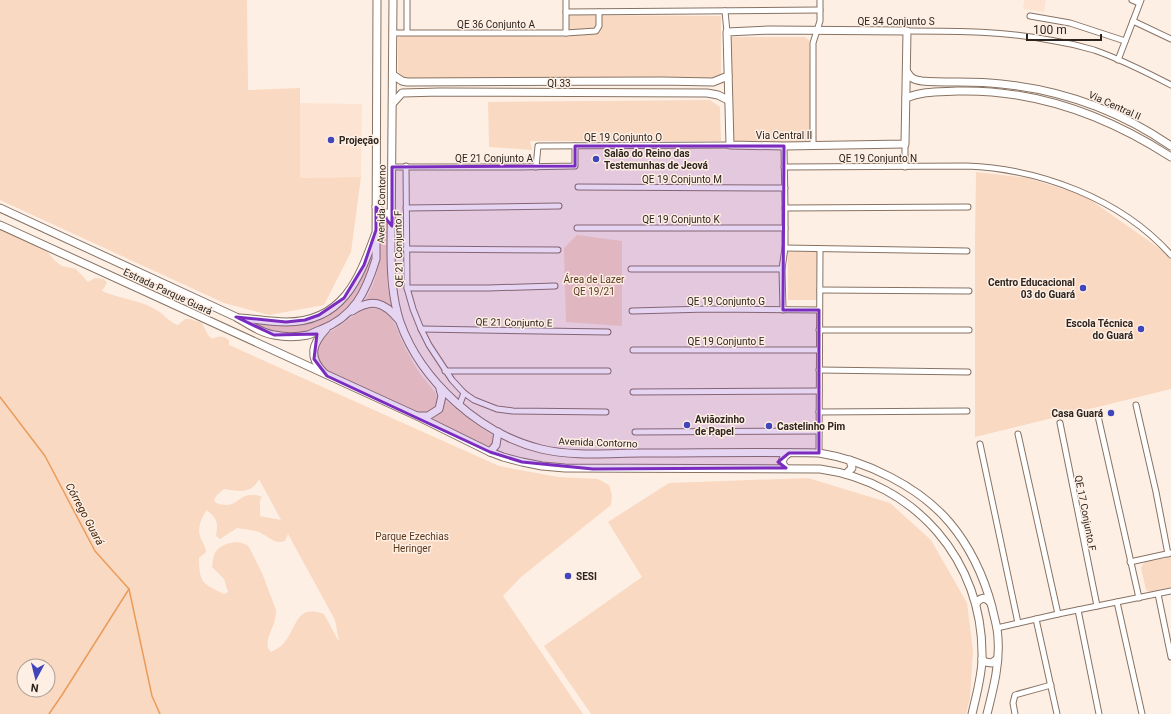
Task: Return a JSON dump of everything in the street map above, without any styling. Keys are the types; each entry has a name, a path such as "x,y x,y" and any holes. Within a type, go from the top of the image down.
{"main road":[{"name":"Avenida Contorno","path":"327,327 346,315 361,296 376,258 378,0"},
{"name":"Avenida Contorno","path":"393,0 392,286 401,322 413,348 440,386 459,406 498,432 525,444 542,449 562,452 591,453 819,453 850,460 871,468 898,482 916,493 944,516 971,555 986,585 997,628 998,640 995,681 987,714"},
{"path":"730,145 727,32 770,30 817,31"},
{"name":"QE 34 Conjunto S","path":"817,31 907,31"},
{"path":"905,144 907,31"},
{"name":"Via Central II","path":"907,72 914,80 922,82 1000,84 1040,89 1082,101 1110,112 1144,129 1171,146"},
{"name":"QI 33","path":"393,75 404,82 713,82 728,76"},
{"path":"662,81 662,93"},
{"path":"440,82 440,92"},
{"path":"1038,99 1040,89"},
{"name":"Via Central II","path":"906,98 922,92 963,91 1000,93 1038,99 1080,111 1114,124 1135,134 1171,157"},
{"name":"QI 33","path":"393,103 400,94 405,92 707,93 718,94 728,100"},
{"name":"Via Central II","path":"730,145 784,146 905,144"},
{"path":"376,207 383,213 392,213"},
{"name":"Estrada Parque Guará","path":"0,208 236,317 263,332 274,335 298,336 308,335 327,327"},
{"name":"Estrada Parque Guará","path":"0,225 327,376"},
{"path":"236,317 286,322 305,320 332,308 344,298 352,287 364,265 376,230"},
{"path":"346,315 368,303 378,304 389,308 401,322"},
{"path":"327,327 315,343 313,352 314,359 319,368 327,376 417,416 503,457 542,466 565,468 820,469 846,474 889,491 909,505 935,529 954,554 965,572 976,604 981,633 982,659 980,680 972,714"},
{"path":"417,416 428,416 440,408 442,396 440,386"},
{"path":"490,452 496,445 498,432"},
{"path":"786,468 782,463 782,460 789,453"},
{"path":"846,474 852,468 850,460"},
{"path":"976,604 981,598 986,598 990,602"},
{"path":"982,659 985,662 992,663 997,659"}],"street":[{"path":"407,0 407,32"},
{"path":"566,0 566,34"},
{"path":"813,145 813,43 814,36 820,22 820,0"},
{"path":"1118,60 1140,2 1132,0"},
{"path":"566,12 820,10"},
{"path":"725,11 727,32"},
{"name":"QE 36 Conjunto A","path":"393,33 566,34 596,31 599,26 599,12"},
{"path":"1030,16 1070,23 1125,42"},
{"path":"1133,21 1171,39"},
{"name":"QE 34 Conjunto S","path":"907,31 1015,34 1063,42 1090,49 1118,60 1171,85"},
{"path":"904,167 905,144"},
{"name":"QE 19 Conjunto O","path":"536,167 538,146 730,145"},
{"name":"QE 21 Conjunto A","path":"392,166 575,166 575,146"},
{"path":"783,310 782,269 785,248 784,146"},
{"name":"QE 21 Conjunto F","path":"406,166 407,288 420,329 452,380 464,393 483,404 497,409 513,411 606,412"},
{"name":"QE 19 Conjunto N","path":"784,167 972,166 1029,174 1062,183 1084,192 1131,221 1171,255"},
{"name":"QE 19 Conjunto M","path":"578,188 785,188"},
{"path":"406,208 559,206"},
{"path":"785,208 968,207"},
{"name":"QE 19 Conjunto K","path":"576,228 785,228"},
{"path":"785,248 967,251"},
{"path":"406,249 558,250"},
{"path":"819,453 820,249"},
{"path":"631,269 782,269"},
{"path":"407,288 555,286"},
{"path":"820,290 968,291"},
{"name":"QE 19 Conjunto G","path":"632,311 708,309 819,310"},
{"name":"QE 21 Conjunto E","path":"420,329 608,332"},
{"path":"819,330 969,330"},
{"name":"QE 19 Conjunto E","path":"633,350 819,350"},
{"path":"445,370 608,371"},
{"path":"819,370 968,372"},
{"path":"633,392 819,391"},
{"path":"459,406 464,393"},
{"path":"1130,562 1169,554 1136,405"},
{"path":"819,412 967,411"},
{"path":"1098,416 1139,598"},
{"name":"QE 17 Conjunto F","path":"1060,423 1096,606"},
{"path":"635,432 819,431"},
{"path":"1018,434 1058,614"},
{"path":"980,444 1018,623"},
{"path":"997,628 1171,591"},
{"path":"1158,594 1171,657"},
{"path":"1117,602 1142,714"},
{"path":"1078,610 1099,714"},
{"path":"1036,619 1057,714"},
{"path":"1015,714 1013,703 1015,694 1051,685"}],"highlighted area":[{"path":"575,146 784,146 783,310 819,310 819,453 789,453 778,462 786,468 593,469 522,462 490,452 327,376 314,359 317,334 274,335 236,317 286,322 305,320 319,315 344,298 364,265 376,230 376,207 392,226 392,167 575,166"}],"shaded area":[{"path":"1024,0 1046,0 1044,12 1023,9"},
{"name":"Projeção","path":"300,103 362,104 361,177 300,178"}],"green space":[{"path":"0,0 247,0 248,90 300,88 300,178 361,177 351,252 324,305 269,315 224,303 0,200"},
{"path":"569,15 721,16 721,76 713,80 411,79 401,77 398,71 398,38 403,35 569,37"},
{"path":"731,37 805,37 809,40 811,140 808,144 733,145 729,41"},
{"path":"710,100 720,107 721,141 530,141 532,150 489,147 488,102"},
{"path":"976,172 1028,178 1085,196 1166,253 1171,260 1171,389 975,437"},
{"path":"380,220 387,220 387,284 392,309 363,303 374,283 379,253"},
{"name":"Parque Ezechias Heringer","path":"0,225 40,243 55,261 62,266 76,269 88,282 95,278 104,279 107,283 102,291 152,307 172,323 178,325 185,319 202,323 208,335 212,339 225,337 229,340 229,345 499,466 558,477 598,479 609,485 612,495 611,505 521,577 503,596 583,714 0,714","holes":["259,479 281,520 260,516 260,500 262,497 250,495 226,505 216,503 214,500 216,496 224,489 240,491 248,490 252,488","207,510 215,519 217,524 216,536 220,539 237,528 259,532 278,542 285,541 288,534 335,620 339,642 324,614 315,611 308,612 302,614 298,619 283,644 271,652 268,648 268,639 275,621 276,610 262,573 249,547 242,543 234,542 221,547 215,553 212,567 224,579 228,592 224,594 211,588 201,578 199,558 206,552 199,529 200,522"]},
{"name":"Área de Lazer QE 19/21","path":"577,235 622,241 622,326 566,322 564,248"},
{"path":"371,250 368,275 363,286 349,306 330,322 311,331 295,334 280,332 256,324 279,326 299,325 311,322 332,312 349,297 356,287 362,276"},
{"path":"788,252 817,252 816,300 788,300"},
{"path":"366,308 381,310 387,313 391,318 410,358 433,389 437,397 437,407 432,411 426,413 419,412 326,370 318,362 316,349 322,338"},
{"path":"445,400 481,428 494,436 494,443 489,446 483,444 429,420 440,412"},
{"path":"808,478 890,503 931,540 967,603 973,650 970,698 966,714 591,714 544,646 642,577 608,522 669,483"},
{"path":"1171,557 1171,587 1150,592 1146,590 1141,568 1144,562"}],"waterway":[{"name":"Córrego Guará","path":"0,397 45,456 95,551 129,589 152,696 160,714"},
{"path":"49,714 129,589"}],"place":[{"name":"Projeção","path":"331,140"},
{"name":"Salão do Reino das Testemunhas de Jeová","path":"596,159"},
{"name":"Centro Educacional 03 do Guará","path":"1083,288"},
{"name":"Escola Técnica do Guará","path":"1141,329"},
{"name":"Casa Guará","path":"1111,413"},
{"name":"Aviãozinho de Papel","path":"687,425"},
{"name":"Castelinho Pim","path":"769,426"},
{"name":"SESI","path":"568,576"}]}
